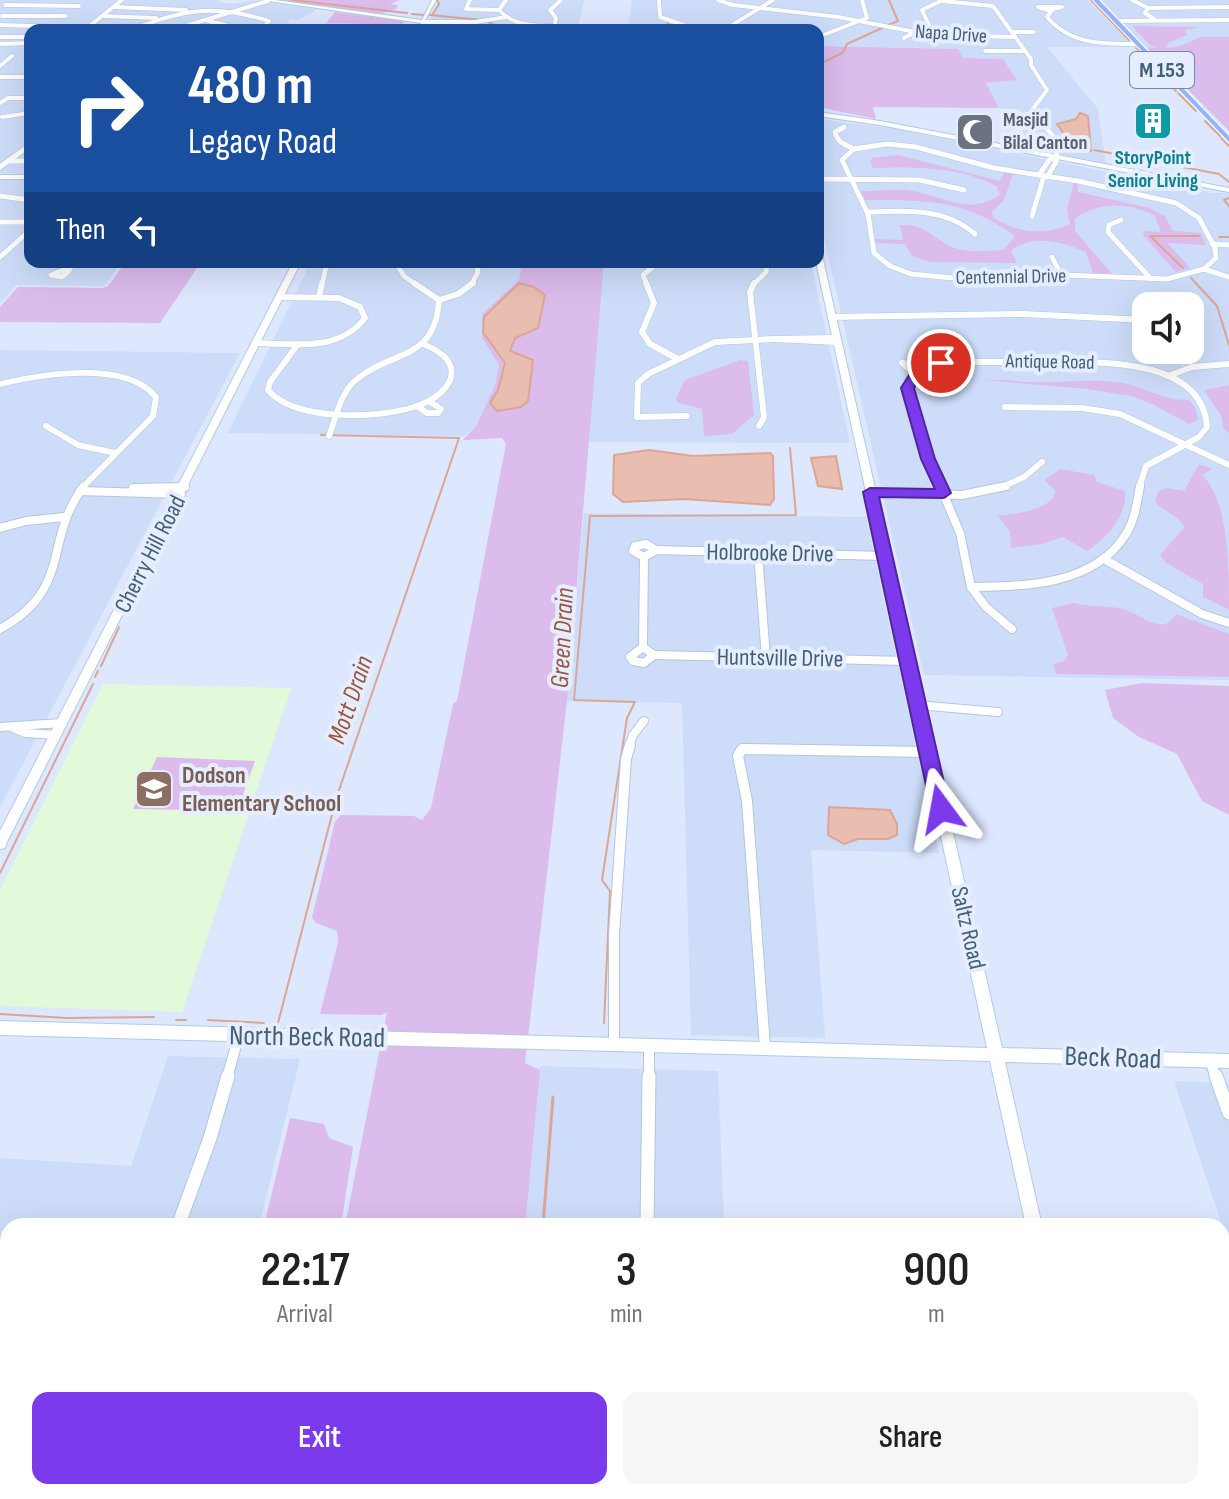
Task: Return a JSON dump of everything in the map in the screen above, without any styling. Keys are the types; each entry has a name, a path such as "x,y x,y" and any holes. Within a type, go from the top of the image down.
{"main road":[{"path":"266,0 423,22 434,0"},
{"name":"M 153","path":"1096,0 1229,140"},
{"path":"824,115 867,120 1229,190"},
{"path":"0,177 24,177"},
{"name":"Cherry Hill Road","path":"0,844 183,491 294,268"},
{"name":"Saltz Road","path":"821,268 1032,1218"},
{"name":"North Beck Road","path":"0,1028 997,1054"},
{"name":"Beck Road","path":"997,1054 1229,1061"}],"street":[{"path":"56,24 87,0"},
{"path":"92,24 122,0"},
{"path":"192,24 266,0"},
{"path":"470,0 466,9 499,10 524,24"},
{"path":"499,10 506,0"},
{"path":"555,24 556,18 550,10 561,0"},
{"path":"659,0 660,17 680,24"},
{"name":"Napa Drive","path":"718,0 939,36 1034,32"},
{"path":"735,24 773,0"},
{"path":"824,35 868,16 862,0"},
{"path":"904,38 929,25 923,8 942,0 993,6 1047,89 1031,107 1058,142 1055,158 1043,176 1032,216"},
{"path":"1132,0 1148,8 1229,7"},
{"path":"1185,0 1193,7"},
{"path":"24,25 0,24 6,3 79,6"},
{"path":"114,7 190,11"},
{"path":"148,24 209,7 269,21 266,24"},
{"path":"1051,11 1038,7 1062,7 1051,11 1047,17 1067,37 1094,43 1137,44"},
{"path":"1148,8 1145,13 1175,23 1229,20"},
{"path":"2,16 66,16"},
{"path":"103,16 162,19"},
{"path":"423,22 475,22 507,17"},
{"path":"1117,22 1157,19"},
{"path":"205,20 220,24"},
{"path":"0,37 24,37"},
{"path":"0,44 24,43"},
{"path":"985,51 1025,51"},
{"path":"0,56 12,57 1,65"},
{"path":"0,77 24,77"},
{"path":"0,103 8,98 24,98"},
{"path":"1,125 4,120 1,116 24,114"},
{"path":"844,127 835,135 854,149"},
{"path":"851,179 842,160 854,149 879,144 900,145 994,168 1176,203 1199,218 1213,246 1216,258 1204,269 1229,277"},
{"path":"0,167 24,150"},
{"path":"0,161 24,161"},
{"path":"824,179 920,180 964,190"},
{"name":"Centennial Drive","path":"851,179 867,212 874,253 886,264 906,272 936,277 1061,275 1151,279 1204,269"},
{"path":"0,196 24,199"},
{"path":"867,212 939,215 961,223 975,234"},
{"path":"1121,220 1109,225 1108,232 1151,279"},
{"path":"0,222 24,222"},
{"path":"0,257 24,235"},
{"path":"1213,246 1229,247"},
{"path":"1052,257 1061,275"},
{"path":"319,297 326,268"},
{"path":"399,268 404,276 439,300"},
{"path":"439,300 463,292 474,283 477,268"},
{"path":"649,268 643,276 654,303 642,332 650,344 678,359"},
{"path":"759,426 764,417 750,292 766,268"},
{"path":"257,343 298,344 340,338 364,321 365,314 358,305 339,298 280,297"},
{"path":"329,436 348,390 358,379 425,345 432,334 439,300"},
{"path":"831,314 1023,314 1132,319"},
{"path":"687,416 644,419 635,414 638,383 648,374 715,342 837,340"},
{"path":"298,344 270,382 270,396 296,410 339,412 387,412 429,401 448,385 454,367 445,353 425,345"},
{"name":"Antique Road","path":"915,374 930,366 968,361 1110,362 1139,366 1168,376 1191,391 1208,416 1205,432 1185,445"},
{"path":"930,366 902,363 915,374 908,388 909,395 928,459 960,533 971,587 982,604 1012,629"},
{"path":"1168,376 1192,367 1229,364"},
{"path":"0,384 53,374 123,376 150,386 157,395 158,404 153,416 80,491 64,517 56,546 53,578 45,594 29,611 0,629"},
{"path":"417,406 427,413 438,413 441,409 429,401"},
{"path":"1005,407 1082,408 1111,412 1137,420 1229,465"},
{"path":"46,426 58,438 71,444 115,453"},
{"path":"971,587 1039,583 1080,571 1104,559 1126,535 1146,466 1185,445"},
{"path":"870,492 982,494 1005,488 1030,474 1042,462"},
{"path":"80,491 183,491"},
{"path":"0,528 26,521 64,517"},
{"path":"646,544 656,550 644,557 633,551 635,546 646,544"},
{"name":"Holbrooke Drive","path":"656,550 884,556"},
{"path":"758,553 766,658"},
{"path":"644,557 643,647 654,655"},
{"path":"1104,559 1202,614 1229,623"},
{"name":"Huntsville Drive","path":"643,647 634,651 630,657 633,661 644,663 654,655 906,661"},
{"path":"917,705 998,712"},
{"path":"614,1044 614,935 626,759 633,735 644,721"},
{"path":"0,727 25,733 59,729"},
{"path":"765,1048 747,801 738,756 742,749 928,752"},
{"path":"181,1218 210,1138 239,1035"},
{"path":"647,1218 649,1045"},
{"path":"1210,1060 1229,1113"}],"shaded area":[{"path":"0,0 221,0 218,2 233,4 254,0 317,9 287,23 294,24 24,24 24,174 0,173"},
{"path":"274,0 400,0 390,4 398,5 396,9 377,15"},
{"path":"439,0 584,0 578,24 429,24"},
{"path":"632,0 1088,0 1134,47 1047,47 1098,109 1106,164 1024,147 1021,110 999,108 986,83 1016,80 1002,59 963,58 957,49 824,46 824,24 629,24"},
{"path":"1102,0 1229,0 1229,48 1147,48"},
{"path":"335,12 404,21 402,24 326,23"},
{"path":"1132,26 1199,27 1185,30 1187,35 1168,43 1166,48 1180,46 1200,37 1229,37 1229,131 1147,48 1158,47 1151,46"},
{"path":"824,46 958,49 963,58 1003,59 1017,80 986,83 999,108 873,107 876,119 824,108"},
{"path":"1080,113 1088,116 1091,151 1073,147 1057,124 1076,119"},
{"path":"824,120 890,128 1212,193 1229,193 1229,680 924,675 824,238"},
{"path":"898,155 1000,181 1005,172 1013,173 1004,200 992,212 993,217 1011,227 1040,231 1070,224 1067,210 1074,182 1078,183 1078,192 1150,208 1165,216 1173,231 1201,233 1206,245 1168,243 1190,268 1176,272 1143,235 1144,231 1161,232 1155,216 1125,206 1104,206 1075,219 1075,231 1113,275 1093,273 1086,252 1048,241 1029,242 1011,251 1017,263 931,262 912,256 905,244 873,243 873,239 903,240 900,225 908,225 925,230 952,247 982,251 1004,250 1015,236 961,208 907,200 865,200 861,191 907,190 966,205 1000,195 997,187 953,171 873,168 870,162 872,158"},
{"path":"0,180 24,180 24,268 118,268 104,286 16,285 0,303"},
{"path":"122,268 197,268 160,323 0,322 0,307 18,287 108,286"},
{"path":"308,268 521,268 519,280 486,310 482,338 499,365 496,386 476,426 464,436 228,433"},
{"path":"521,268 603,268 567,701 525,1063 540,1070 526,1218 347,1218 387,1012 381,1015 320,1014 338,942 337,931 316,923 312,918 335,822 341,815 414,816 422,820 431,808 453,704 457,701 506,444 502,438 463,440 476,426 495,386 499,365 482,338 482,314 519,280"},
{"path":"603,268 812,268 850,443 587,442"},
{"path":"519,283 534,287 545,295 538,328 515,338 510,351 533,360 528,401 521,407 497,411 490,403 498,390 505,363 483,332 484,317"},
{"path":"0,350 240,353 0,807"},
{"path":"740,360 748,361 754,415 732,434 704,436 702,409 678,403 676,398 685,380"},
{"path":"984,380 1127,384 1169,398 1189,400 1196,409 1198,420 1189,424 1131,396"},
{"path":"1229,385 1229,433 1224,430 1221,416 1204,390"},
{"path":"649,450 693,456 770,453 773,456 774,499 770,505 684,499 623,502 613,494 614,455"},
{"path":"836,456 842,489 818,486 811,458"},
{"path":"1199,464 1212,469 1202,475 1218,501 1226,536 1229,610 1203,597 1203,584 1166,563 1160,555 1185,527 1155,502 1158,492 1167,488 1184,491"},
{"path":"1060,469 1094,475 1097,482 1125,491 1119,518 1102,540 1087,551 1063,537 1042,544 1011,548 1010,532 998,516 1032,510 1047,503 1056,491 1044,480"},
{"path":"584,513 866,517 939,853 811,850 825,1038 691,1035 682,703 567,701"},
{"path":"1074,603 1121,608 1159,624 1171,621 1176,614 1229,634 1229,677 1056,674 1053,664 1064,661 1068,655 1052,608"},
{"path":"1142,683 1229,686 1229,815 1202,801 1177,754 1139,737 1113,718 1105,690"},
{"name":"Dodson Elementary School","path":"103,684 291,688 182,1012 0,1006 0,890"},
{"path":"157,757 255,761 237,811 133,809"},
{"path":"829,807 890,810 897,824 897,835 888,839 858,839 844,844 828,835"},
{"path":"168,1056 300,1059 261,1218 0,1218 0,1158 131,1166"},
{"path":"540,1066 718,1071 724,1218 524,1218"},
{"path":"1174,1081 1229,1083 1229,1218 1220,1218"},
{"path":"290,1118 324,1124 329,1138 353,1147 342,1218 266,1218"}],"waterway":[{"path":"291,0 407,13"},
{"path":"432,15 439,4 437,0"},
{"path":"888,25 898,21 889,0"},
{"path":"1091,0 1129,40"},
{"path":"412,14 424,15"},
{"path":"430,15 482,20"},
{"path":"488,22 492,24"},
{"path":"843,52 847,44 882,28"},
{"path":"1136,48 1140,51"},
{"path":"824,62 842,53"},
{"path":"1142,53 1168,82"},
{"path":"1169,84 1176,91"},
{"path":"1178,93 1196,111"},
{"path":"1205,121 1220,136"},
{"path":"1221,138 1224,141"},
{"path":"1225,142 1229,146"},
{"path":"1094,150 1219,174 1229,182"},
{"path":"1229,198 1224,200 1229,206"},
{"path":"1183,268 1150,236 1199,236"},
{"path":"1219,237 1229,237"},
{"path":"1191,278 1217,306 1229,345"},
{"name":"Mott Drain","path":"278,1023 336,799 459,438 321,435"},
{"name":"Green Drain","path":"604,1023 610,891 602,880 627,718 635,702 574,700 590,516 796,515 790,448"},
{"path":"101,666 119,627"},
{"path":"95,677 98,671"},
{"path":"0,873 93,684"},
{"name":"Mott Drain","path":"0,1014 67,1018 154,1017"},
{"name":"Mott Drain","path":"176,1020 186,1020"},
{"name":"Mott Drain","path":"208,1020 264,1023"},
{"name":"Green Drain","path":"544,1218 553,1097"}],"place":[{"name":"StoryPoint Senior Living","path":"1153,121"},
{"name":"Masjid Bilal Canton","path":"975,132"},
{"name":"Dodson Elementary School","path":"154,789"}],"route":[{"path":"941,363 915,374 908,388 928,459 944,493 870,492 941,809"}]}
